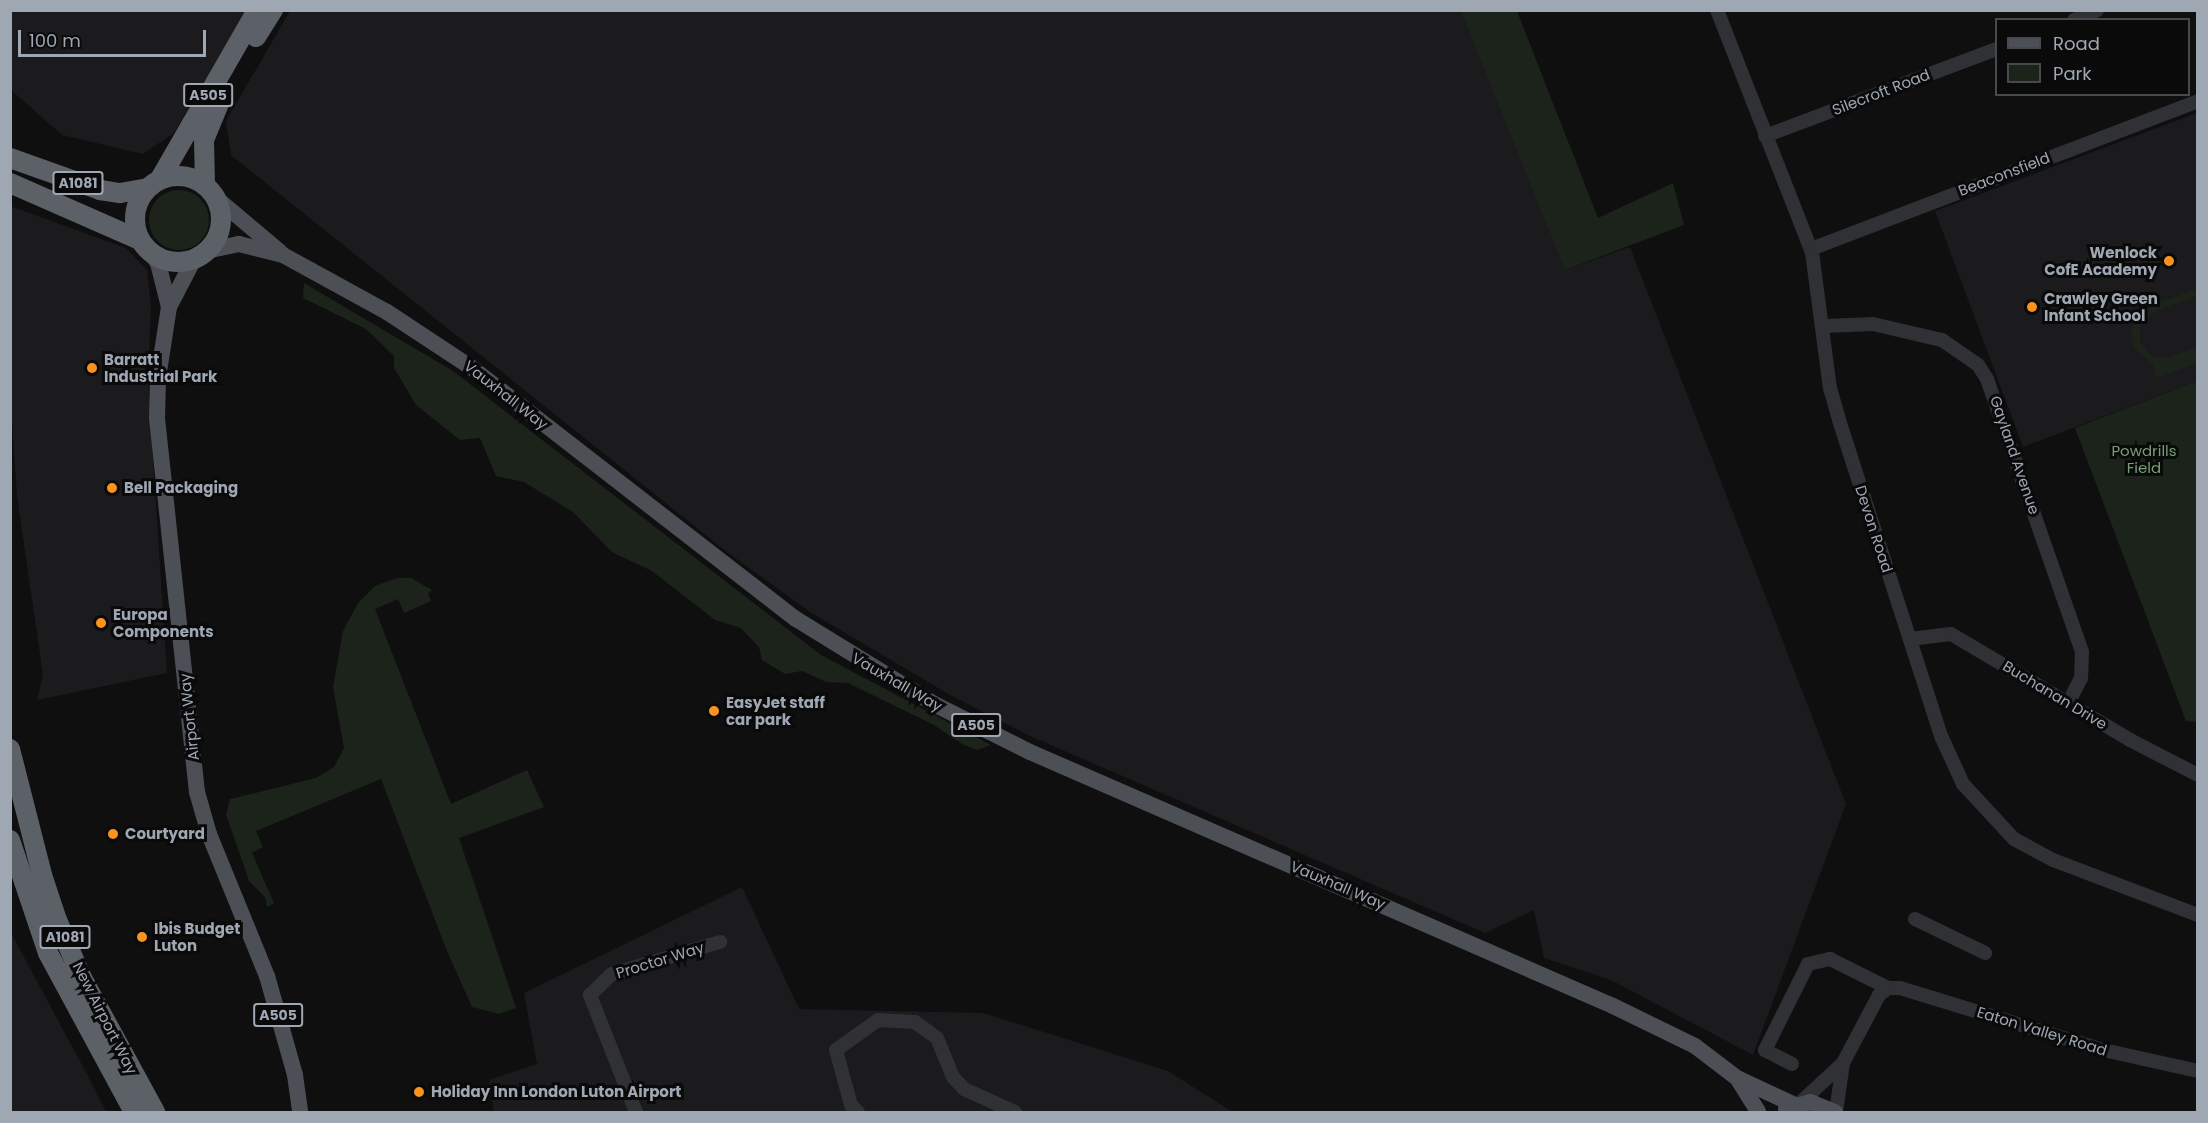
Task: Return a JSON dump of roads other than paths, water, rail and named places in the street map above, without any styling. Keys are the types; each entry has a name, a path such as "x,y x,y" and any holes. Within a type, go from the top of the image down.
{"highway":[{"name":"A505","path":"154,184 257,10"},
{"name":"A505","path":"210,191 202,153 207,128 273,10"},
{"name":"A1081","path":"10,158 100,190 120,193 154,184"},
{"path":"183,176 210,191 220,208 219,231 200,255 171,261 145,246 135,213 154,184 183,176"},
{"name":"A1081","path":"10,183 145,246"},
{"name":"New Airport Way","path":"10,748 42,875 57,920 82,978 154,1113"},
{"name":"New Airport Way","path":"10,840 48,953 134,1113"}],"main road":[{"name":"Vauxhall Way","path":"210,191 283,255 437,343 796,619 934,704 1030,752 1653,1024 1695,1046 1737,1078 1793,1107 1827,1107 1836,1113"},
{"name":"Vauxhall Way","path":"200,255 239,244 283,255"},
{"name":"Airport Way","path":"145,246 158,263 169,307"},
{"name":"Airport Way","path":"200,255 169,307 158,378 157,418 197,792 209,834 267,976 296,1075 300,1113"},
{"name":"Vauxhall Way","path":"1737,1078 1758,1113"}],"street":[{"name":"Devon Road","path":"1717,10 1811,249 1824,326 1830,388 1839,420 1942,738 1963,784 1982,808 2014,839 2053,860 2198,915"},
{"path":"2079,18 2097,10"},
{"name":"Silecroft Road","path":"1765,136 1995,49"},
{"name":"Beaconsfield","path":"1811,249 2198,101"},
{"name":"Gayland Avenue","path":"1824,326 1873,324 1911,330 1942,340 1978,364 2000,407 2082,652 2081,678 2068,703"},
{"name":"Buchanan Drive","path":"1910,639 1951,634 2068,703 2198,775"},
{"path":"1915,919 1984,952"},
{"name":"Proctor Way","path":"636,1113 590,995 612,974 720,942"},
{"name":"Eaton Valley Road","path":"1792,1064 1765,1050 1808,964 1830,959 1888,988 1900,988 2099,1049 2198,1071"},
{"path":"1836,1113 1843,1063 1879,995 1888,988"},
{"path":"858,1113 851,1105 836,1050 878,1020 915,1022 937,1038 953,1077 964,1089 1015,1113"},
{"path":"1793,1107 1843,1063"}],"place":[{"name":"Wenlock CofE Academy","path":"2169,261"},
{"name":"Crawley Green Infant School","path":"2032,307"},
{"name":"Barratt Industrial Park","path":"92,368"},
{"name":"Bell Packaging","path":"112,488"},
{"name":"Europa Components","path":"101,623"},
{"name":"EasyJet staff car park","path":"714,711"},
{"name":"Courtyard","path":"113,834"},
{"name":"Ibis Budget Luton","path":"142,937"},
{"name":"Holiday Inn London Luton Airport","path":"419,1092"}],"park label":[{"name":"Powdrills Field","path":"2144,458"}]}
